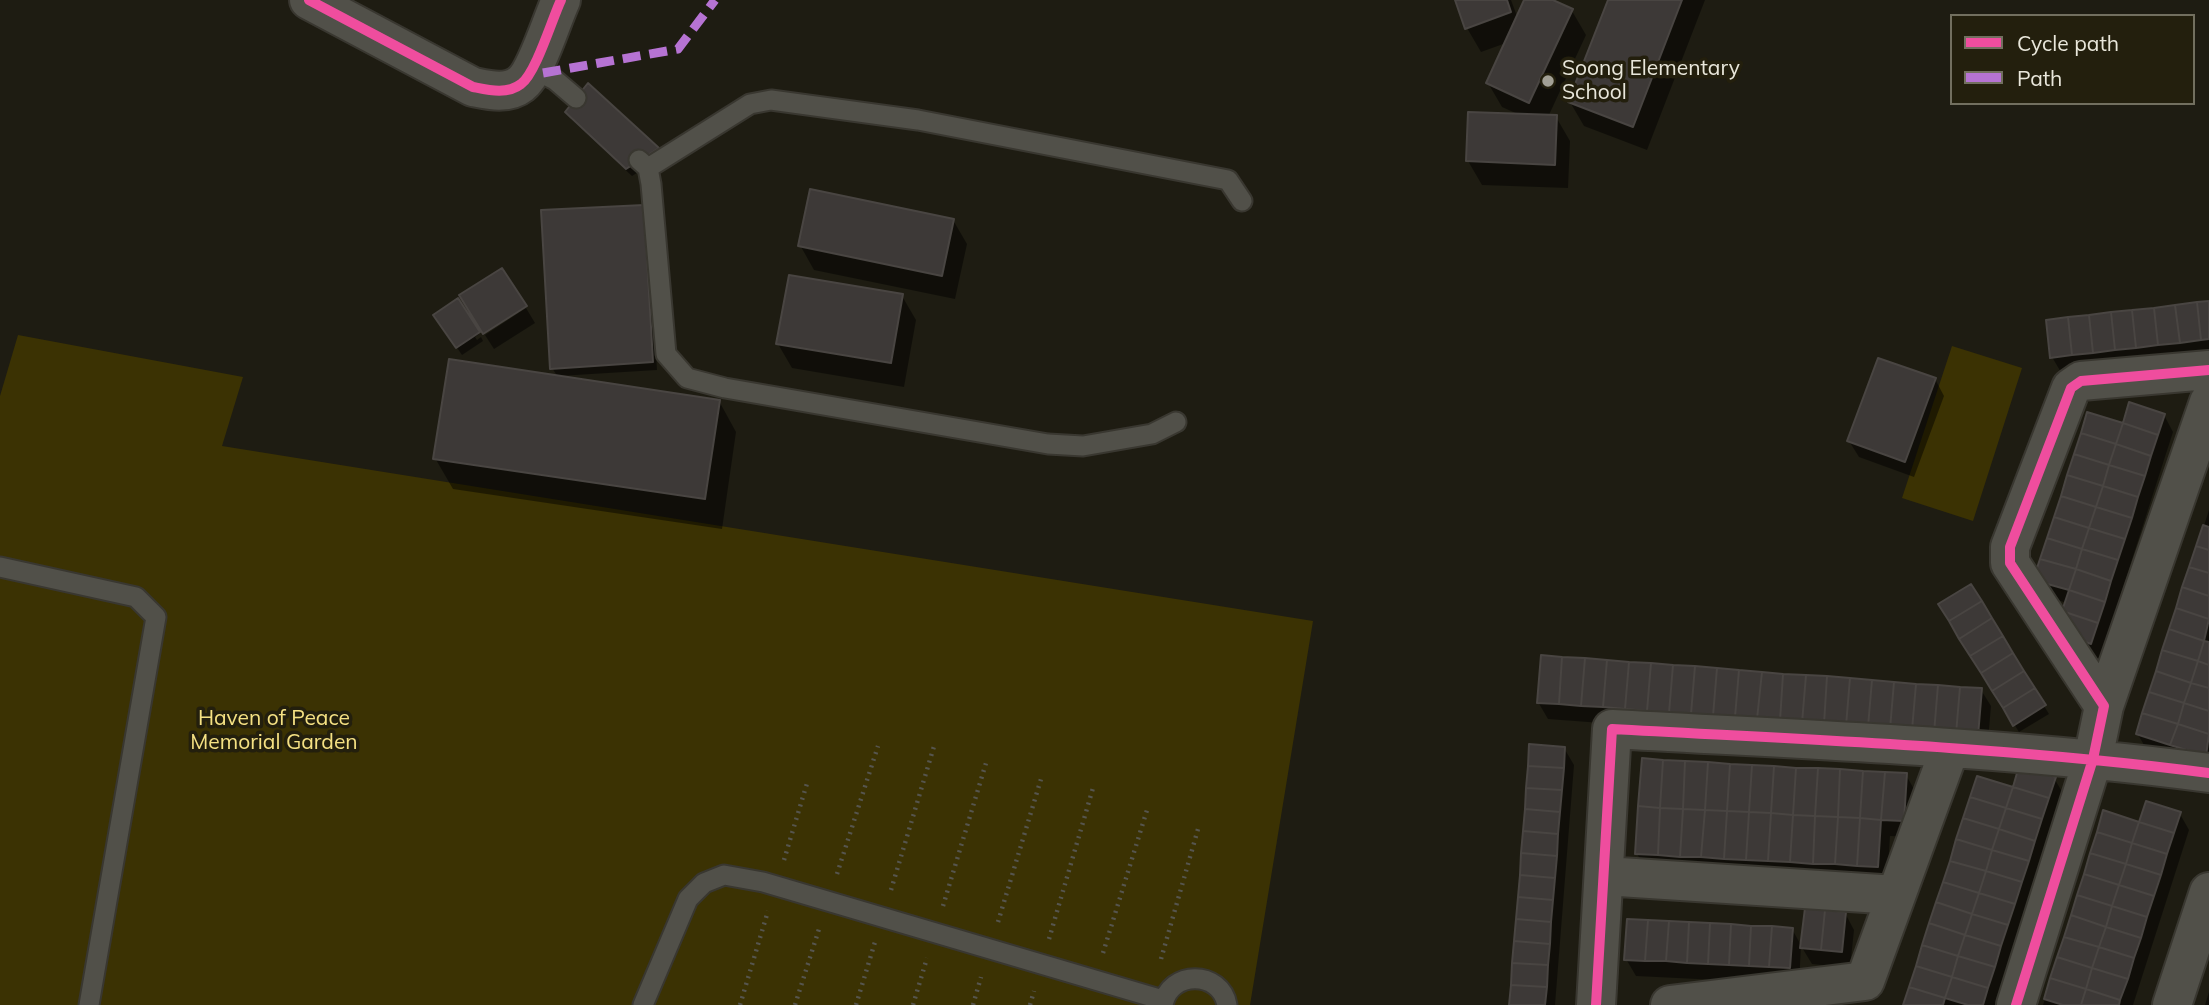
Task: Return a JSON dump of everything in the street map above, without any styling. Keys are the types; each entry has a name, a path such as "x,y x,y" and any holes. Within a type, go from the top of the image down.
{"street":[{"path":"309,0 473,87 497,92 520,85 533,69 561,0"},
{"path":"2104,706 2010,563 2010,547 2071,388 2081,381 2209,370"},
{"path":"2016,1005 2093,759 2104,706 2209,402"},
{"path":"1596,1005 1612,729 1950,748 2093,759 2209,773"},
{"path":"1670,1005 1863,993 1950,748"},
{"path":"1604,876 1896,895"},
{"path":"2172,1005 2209,892"}],"lane":[{"path":"533,69 555,80 576,98"},
{"path":"1176,422 1152,434 1083,446 1048,444 725,388 687,377 666,355 651,184 643,164 750,104 771,100 918,120 1228,180 1242,201"},
{"path":"0,567 136,597 156,617 89,1005"},
{"path":"643,1005 688,899 704,883 724,875 763,881 1159,1000 1179,982 1190,978 1205,979 1217,986 1227,1005"}],"path":[{"path":"856,1005 935,743"},
{"path":"913,1005 986,763"},
{"path":"973,1005 1041,779"},
{"path":"1030,1005 1093,788"},
{"path":"1095,980 1147,810"},
{"path":"1159,1000 1198,829"}],"green space":[{"name":"Haven of Peace Memorial Garden","path":"18,335 243,377 222,446 1313,621 1250,1005 0,1005 0,396"},
{"path":"1952,346 2022,368 1973,521 1902,498"}],"building":[{"path":"1455,0 1507,0 1511,12 1465,29"},
{"path":"1524,0 1553,0 1573,9 1529,103 1486,83"},
{"path":"1608,0 1682,0 1633,127 1568,102"},
{"path":"588,83 659,148 626,169 565,112"},
{"path":"1468,112 1557,115 1555,165 1466,161"},
{"path":"810,189 954,219 942,276 798,246"},
{"path":"644,205 653,362 550,369 541,210"},
{"path":"502,268 527,306 483,334 459,295"},
{"path":"789,275 903,294 891,363 776,344"},
{"path":"458,298 480,332 456,348 433,315"},
{"path":"2209,301 2209,339 2201,340 2197,302"},
{"path":"2197,302 2201,340 2180,343 2175,305"},
{"path":"2175,305 2180,343 2158,345 2154,308"},
{"path":"2154,308 2158,345 2136,348 2132,310"},
{"path":"2132,310 2136,348 2115,350 2111,312"},
{"path":"2111,312 2115,350 2093,353 2089,315"},
{"path":"2089,315 2093,353 2072,355 2068,317"},
{"path":"2068,317 2072,355 2050,358 2046,320"},
{"path":"1878,358 1936,378 1905,462 1847,441"},
{"path":"449,359 720,400 705,499 433,459"},
{"path":"2129,402 2165,414 2158,435 2123,423"},
{"path":"2087,412 2123,423 2116,444 2081,433"},
{"path":"2123,423 2158,435 2151,456 2116,444"},
{"path":"2081,433 2116,444 2109,465 2074,454"},
{"path":"2116,444 2151,456 2145,476 2109,465"},
{"path":"2074,454 2109,465 2103,486 2067,475"},
{"path":"2109,465 2145,476 2138,497 2103,486"},
{"path":"2067,475 2103,486 2096,507 2061,496"},
{"path":"2103,486 2138,497 2132,518 2096,507"},
{"path":"2061,496 2096,507 2089,528 2054,517"},
{"path":"2096,507 2132,518 2125,539 2089,528"},
{"path":"2054,517 2089,528 2082,549 2047,538"},
{"path":"2203,525 2209,527 2209,550 2196,546"},
{"path":"2089,528 2125,539 2118,560 2082,549"},
{"path":"2047,538 2082,549 2076,569 2040,559"},
{"path":"2196,546 2209,550 2209,573 2189,567"},
{"path":"2082,549 2118,560 2111,581 2076,569"},
{"path":"2040,559 2076,569 2069,590 2033,580"},
{"path":"2189,567 2209,573 2209,596 2182,587"},
{"path":"2076,569 2111,581 2105,602 2069,590"},
{"path":"1971,584 1982,601 1949,621 1938,604"},
{"path":"2182,587 2209,596 2209,619 2176,608"},
{"path":"2069,590 2105,602 2098,623 2062,611"},
{"path":"1982,601 1992,618 1959,639 1949,621"},
{"path":"2176,608 2209,619 2204,641 2169,629"},
{"path":"2062,611 2098,623 2091,644 2056,632"},
{"path":"1992,618 2003,636 1970,656 1959,639"},
{"path":"2169,629 2204,641 2198,661 2162,650"},
{"path":"2003,636 2013,653 1981,673 1970,656"},
{"path":"2204,641 2209,642 2209,665 2198,661"},
{"path":"2162,650 2198,661 2191,683 2156,671"},
{"path":"2013,653 2024,671 1992,691 1981,673"},
{"path":"1541,655 1562,657 1559,704 1537,703"},
{"path":"1562,657 1585,658 1581,706 1559,704"},
{"path":"1585,658 1607,660 1603,707 1581,706"},
{"path":"1607,660 1629,662 1625,709 1603,707"},
{"path":"2198,661 2209,665 2209,688 2191,683"},
{"path":"1629,662 1651,663 1647,711 1625,709"},
{"path":"1651,663 1673,665 1669,713 1647,711"},
{"path":"1673,665 1695,666 1691,714 1669,713"},
{"path":"1695,666 1717,668 1713,716 1691,714"},
{"path":"1717,668 1739,670 1735,717 1713,716"},
{"path":"1739,670 1762,672 1757,719 1735,717"},
{"path":"2024,671 2035,688 2003,708 1992,691"},
{"path":"2156,671 2191,683 2184,703 2149,692"},
{"path":"1762,672 1783,674 1780,721 1757,719"},
{"path":"1783,674 1806,675 1802,723 1780,721"},
{"path":"1806,675 1827,676 1824,724 1802,723"},
{"path":"1827,676 1850,678 1846,726 1824,724"},
{"path":"1850,678 1872,680 1868,727 1846,726"},
{"path":"1872,680 1894,682 1890,729 1868,727"},
{"path":"1894,682 1916,684 1912,730 1890,729"},
{"path":"2191,683 2209,688 2209,711 2184,703"},
{"path":"1916,684 1938,685 1934,733 1912,730"},
{"path":"1938,685 1960,687 1956,734 1934,733"},
{"path":"1960,687 1982,688 1978,736 1956,734"},
{"path":"2035,688 2046,705 2013,726 2003,708"},
{"path":"2149,692 2184,703 2178,724 2142,713"},
{"path":"2184,703 2209,711 2209,734 2178,724"},
{"path":"2142,713 2178,724 2170,745 2136,734"},
{"path":"2178,724 2209,734 2206,756 2170,745"},
{"path":"1529,744 1565,747 1564,768 1528,766"},
{"path":"1642,758 1663,760 1660,808 1638,806"},
{"path":"1663,760 1685,761 1683,809 1660,808"},
{"path":"1685,761 1708,762 1705,810 1683,809"},
{"path":"1708,762 1730,764 1727,811 1705,810"},
{"path":"1730,764 1752,765 1749,812 1727,811"},
{"path":"1752,765 1774,766 1771,813 1749,812"},
{"path":"1528,766 1564,768 1562,790 1526,788"},
{"path":"1774,766 1796,768 1793,815 1771,813"},
{"path":"2019,766 2056,777 2049,798 2013,787"},
{"path":"1796,768 1818,768 1815,816 1793,815"},
{"path":"1818,768 1840,769 1838,817 1815,816"},
{"path":"1840,769 1863,771 1860,818 1838,817"},
{"path":"1863,771 1885,772 1881,820 1860,818"},
{"path":"1885,772 1907,773 1904,821 1881,820"},
{"path":"1977,776 2013,787 2006,808 1970,797"},
{"path":"2013,787 2049,798 2042,819 2006,808"},
{"path":"1526,788 1562,790 1560,812 1525,809"},
{"path":"1970,797 2006,808 1999,829 1963,818"},
{"path":"2146,801 2181,812 2174,833 2139,822"},
{"path":"1638,806 1660,808 1658,855 1635,854"},
{"path":"1660,808 1683,809 1680,857 1658,855"},
{"path":"2006,808 2042,819 2035,841 1999,829"},
{"path":"1525,809 1560,812 1558,834 1523,831"},
{"path":"1683,809 1705,810 1701,857 1680,857"},
{"path":"1705,810 1727,811 1724,859 1701,857"},
{"path":"2103,810 2139,822 2132,843 2097,832"},
{"path":"1727,811 1749,812 1746,860 1724,859"},
{"path":"1749,812 1771,813 1768,861 1746,860"},
{"path":"1771,813 1793,815 1790,862 1768,861"},
{"path":"1793,815 1815,816 1813,864 1790,862"},
{"path":"1815,816 1838,817 1835,864 1813,864"},
{"path":"1838,817 1860,818 1857,866 1835,864"},
{"path":"1860,818 1881,820 1878,867 1857,866"},
{"path":"1963,818 1999,829 1992,850 1956,839"},
{"path":"2139,822 2174,833 2167,854 2132,843"},
{"path":"1999,829 2035,841 2029,861 1992,850"},
{"path":"1523,831 1558,834 1557,856 1521,853"},
{"path":"2097,832 2132,843 2126,864 2090,853"},
{"path":"1956,839 1992,850 1986,871 1950,861"},
{"path":"2132,843 2167,854 2161,875 2126,864"},
{"path":"1992,850 2029,861 2022,882 1986,871"},
{"path":"1521,853 1557,856 1555,878 1520,875"},
{"path":"2090,853 2126,864 2119,885 2084,874"},
{"path":"1950,861 1986,871 1979,893 1943,882"},
{"path":"2126,864 2161,875 2154,896 2119,885"},
{"path":"1986,871 2022,882 2015,904 1979,893"},
{"path":"2084,874 2119,885 2112,906 2077,895"},
{"path":"1520,875 1555,878 1553,900 1518,897"},
{"path":"1943,882 1979,893 1972,914 1936,902"},
{"path":"2119,885 2154,896 2147,917 2112,906"},
{"path":"1979,893 2015,904 2008,925 1972,914"},
{"path":"2077,895 2112,906 2106,927 2071,915"},
{"path":"1518,897 1553,900 1551,922 1516,919"},
{"path":"1936,902 1972,914 1965,935 1929,923"},
{"path":"2112,906 2147,917 2141,938 2106,927"},
{"path":"1805,908 1825,910 1821,950 1800,948"},
{"path":"1825,910 1846,912 1842,952 1821,950"},
{"path":"1972,914 2008,925 2001,946 1965,935"},
{"path":"2071,915 2106,927 2099,947 2064,937"},
{"path":"1516,919 1551,922 1550,944 1514,941"},
{"path":"1627,919 1648,920 1645,961 1624,960"},
{"path":"1648,920 1669,921 1666,961 1645,961"},
{"path":"1669,921 1689,922 1687,963 1666,961"},
{"path":"1689,922 1710,923 1708,964 1687,963"},
{"path":"1710,923 1731,924 1729,965 1708,964"},
{"path":"1929,923 1965,935 1958,956 1922,945"},
{"path":"1731,924 1751,926 1749,966 1729,965"},
{"path":"1751,926 1772,926 1769,967 1749,966"},
{"path":"1772,926 1793,928 1790,968 1769,967"},
{"path":"2106,927 2141,938 2134,958 2099,947"},
{"path":"1965,935 2001,946 1995,967 1958,956"},
{"path":"2064,937 2099,947 2092,968 2057,957"},
{"path":"1514,941 1550,944 1548,965 1512,963"},
{"path":"1922,945 1958,956 1952,977 1916,966"},
{"path":"2099,947 2134,958 2128,979 2092,968"},
{"path":"1958,956 1995,967 1988,988 1952,977"},
{"path":"2057,957 2092,968 2086,989 2050,978"},
{"path":"1512,963 1548,965 1547,987 1511,985"},
{"path":"1916,966 1952,977 1945,998 1909,987"},
{"path":"2092,968 2128,979 2120,1000 2086,989"},
{"path":"1952,977 1988,988 1983,1005 1968,1005 1945,998"},
{"path":"2050,978 2086,989 2081,1005 2063,1005 2044,999"},
{"path":"1511,985 1547,987 1545,1005 1509,1005"},
{"path":"1909,987 1945,998 1943,1005 1903,1005"},
{"path":"2086,989 2120,1000 2119,1005 2081,1005"}],"marked path":[{"path":"543,73 678,49 715,0"}],"cycle path":[{"path":"309,0 473,87 497,91 510,90 527,78 561,0"},
{"path":"2016,1005 2093,759 2104,706 2010,563 2010,547 2071,388 2081,381 2209,370"},
{"path":"1596,1005 1612,729 1986,751 2209,773"}],"place":[{"name":"Soong Elementary School","path":"1548,81"}]}
